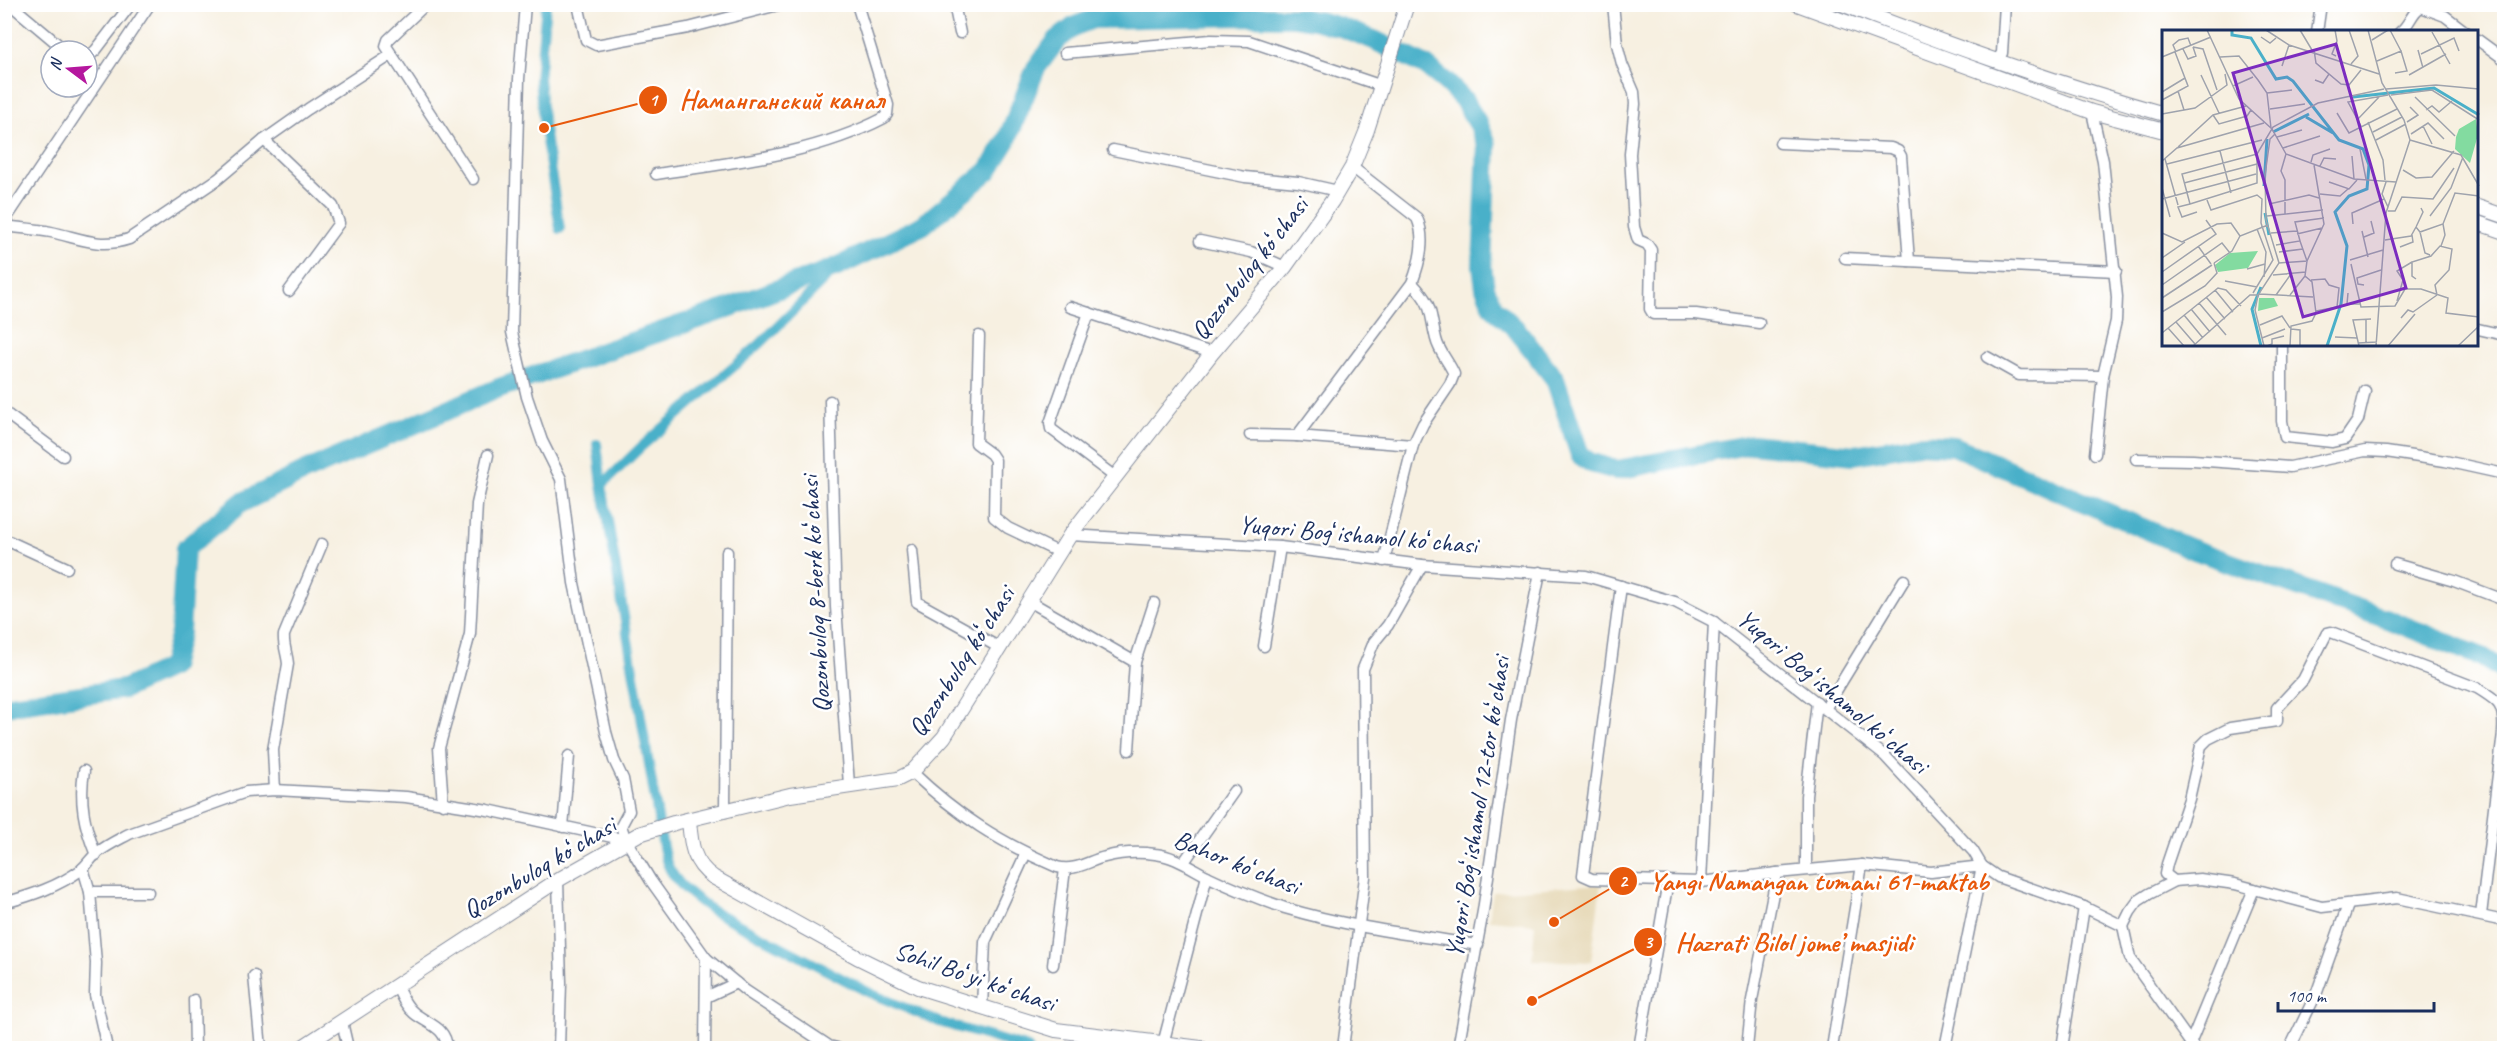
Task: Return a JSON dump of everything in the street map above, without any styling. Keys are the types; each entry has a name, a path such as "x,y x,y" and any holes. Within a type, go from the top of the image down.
{"main road":[{"name":"Qozonbuloq koʻchasi","path":"301,1048 558,880 633,837 674,823 790,795 897,779 912,772 933,751 955,723 1070,535 1212,353 1285,267 1338,190 1352,167 1382,86 1407,4"},
{"path":"1797,4 2092,112 2162,130"},
{"path":"1842,4 1996,61 2091,93 2162,113"},
{"path":"2479,207 2505,216"},
{"path":"2479,223 2505,232"},
{"name":"Sohil Boʻyi koʻchasi","path":"688,820 691,846 696,859 704,870 722,884 857,957 918,987 1056,1030 1201,1048"}],"street":[{"path":"10,4 52,39"},
{"path":"99,46 130,4"},
{"path":"150,4 4,224 100,244 129,239 218,179 264,140 308,109 391,55"},
{"path":"426,4 388,40 386,46 473,179"},
{"path":"525,4 519,80 512,332 527,397 542,441 561,479 574,583 606,732 614,760 623,779 629,811 621,826 633,837 651,881 706,958 736,983 832,1048"},
{"path":"578,4 586,40 596,45 688,28 778,5"},
{"path":"656,174 744,162 795,152 884,118 888,105 857,4"},
{"path":"954,4 960,33"},
{"path":"1613,4 1617,44 1634,92 1630,154 1634,227 1638,240 1647,244 1651,250 1650,309 1653,314 1659,315 1696,314 1759,323"},
{"path":"1996,61 2001,52 2006,4"},
{"path":"2318,30 2321,4"},
{"path":"2402,30 2407,26 2415,10 2421,7 2445,16 2463,30"},
{"path":"1065,53 1211,40 1249,41 1382,86"},
{"path":"2479,41 2505,59"},
{"path":"2092,112 2103,161 2116,271 2116,321 2103,376 2095,454"},
{"path":"264,140 333,206 339,223 289,291"},
{"path":"1780,143 1891,148 1899,151 1909,261"},
{"path":"1113,150 1245,177 1298,182 1338,190"},
{"path":"1297,436 1412,283 1418,269 1422,242 1418,218 1352,167"},
{"path":"1200,242 1251,252 1285,267"},
{"path":"1845,258 2116,271"},
{"path":"1384,561 1413,445 1423,424 1450,384 1454,374 1436,340 1432,313 1425,296 1412,283"},
{"path":"1070,307 1212,353"},
{"path":"1089,313 1050,423 1051,429 1115,477"},
{"path":"2479,329 2505,335"},
{"path":"979,336 976,443 991,454 995,460 994,517 1008,528 1058,552"},
{"path":"2282,346 2281,405 2282,432 2285,437 2332,442 2345,439 2358,420 2365,392"},
{"path":"1987,357 2019,375 2103,376"},
{"name":"Qozonbuloq 8-berk koʻchasi","path":"830,401 836,607 849,785"},
{"path":"4,412 63,456"},
{"path":"1250,435 1297,436 1413,445"},
{"path":"2136,459 2193,460 2290,467 2365,451 2386,452 2505,474"},
{"path":"443,804 439,748 464,664 470,634 477,504 488,455"},
{"name":"Yuqori Bogʻishamol koʻchasi","path":"1070,535 1280,547 1422,565 1586,576 1675,602 1714,622 1885,756 1973,850 1982,866 1998,877 2084,907 2123,926"},
{"path":"4,539 67,568"},
{"path":"275,790 273,750 287,672 287,652 283,643 322,544"},
{"path":"1264,646 1280,547"},
{"path":"912,550 917,602 1000,648"},
{"path":"725,812 727,552"},
{"path":"2395,564 2454,581 2505,600"},
{"path":"1343,1048 1365,877 1363,669 1374,642 1388,625 1422,565"},
{"name":"Yuqori Bogʻishamol 12-tor koʻchasi","path":"1458,1048 1478,945 1511,720 1540,572"},
{"path":"1806,868 1806,796 1821,705 1904,580"},
{"path":"1621,586 1584,875 1592,879 1701,882 1806,868 1815,870 1862,865 1931,872 1982,866 1945,1048"},
{"path":"1029,601 1135,662"},
{"path":"1129,750 1135,662 1154,603"},
{"path":"1701,882 1714,622"},
{"path":"2174,881 2165,874 2189,799 2201,746 2208,739 2230,728 2277,721 2277,708 2303,680 2326,633 2331,632 2477,688 2494,698 2502,708 2502,741 2481,915"},
{"path":"563,827 569,756"},
{"path":"84,771 80,796 87,833 96,855"},
{"path":"912,772 941,800 998,840 1065,869 1053,965"},
{"path":"4,903 41,893 83,868 96,855 129,834 246,792 275,790 406,797 504,813 563,827 633,837"},
{"path":"1185,862 1234,790"},
{"name":"Bahor koʻchasi","path":"1065,869 1084,865 1103,857 1126,853 1156,854 1185,862 1207,876 1286,908 1360,927 1478,945"},
{"path":"982,1007 985,942 1026,854"},
{"path":"1832,1048 1862,865"},
{"path":"83,868 90,892 96,963 95,995 107,1048"},
{"path":"1746,1048 1752,1000 1777,873"},
{"path":"1163,1044 1207,876"},
{"path":"2192,1046 2130,958 2123,926 2138,902 2174,881 2200,879 2254,889 2322,907 2397,898 2505,921"},
{"path":"558,880 560,1048"},
{"path":"1639,1048 1668,881"},
{"path":"2192,1046 2254,889"},
{"path":"90,892 148,892"},
{"path":"2290,1048 2317,992 2348,905"},
{"path":"2062,1048 2084,907"},
{"path":"705,1048 706,958"},
{"path":"254,976 261,1048"},
{"path":"706,997 736,983"},
{"path":"396,985 405,1004 447,1037 447,1048"},
{"path":"194,1000 195,1048"},
{"path":"342,1022 348,1048"}],"shaded area":[{"path":"1601,884 1591,962 1532,960 1535,924 1489,920 1493,892"}],"waterway":[{"path":"546,4 539,79 544,128 560,229"},
{"path":"4,706 124,689 171,667 180,633 185,549 241,503 308,470 499,388 723,310 837,267 923,225 988,171 1006,142 1036,68 1057,40 1075,26 1093,19 1244,16 1294,17 1340,27 1374,40 1426,66 1463,99 1479,125 1487,145 1482,266 1485,288 1493,307 1517,330 1555,379 1580,455 1591,463 1617,470 1752,444 1854,455 1919,444 1954,446 2189,548 2387,619 2482,657 2504,671"},
{"path":"602,485 641,447 760,344 837,267"},
{"path":"597,444 663,846 670,870 680,884 713,911 870,993 939,1022 1028,1048"}],"place":[{"name":"Наманганский канал","path":"544,128"},
{"name":"Yangi Namangan tumani 61-maktab","path":"1554,922"},
{"name":"Hazrati Bilol jome’ masjidi","path":"1532,1001"}]}
